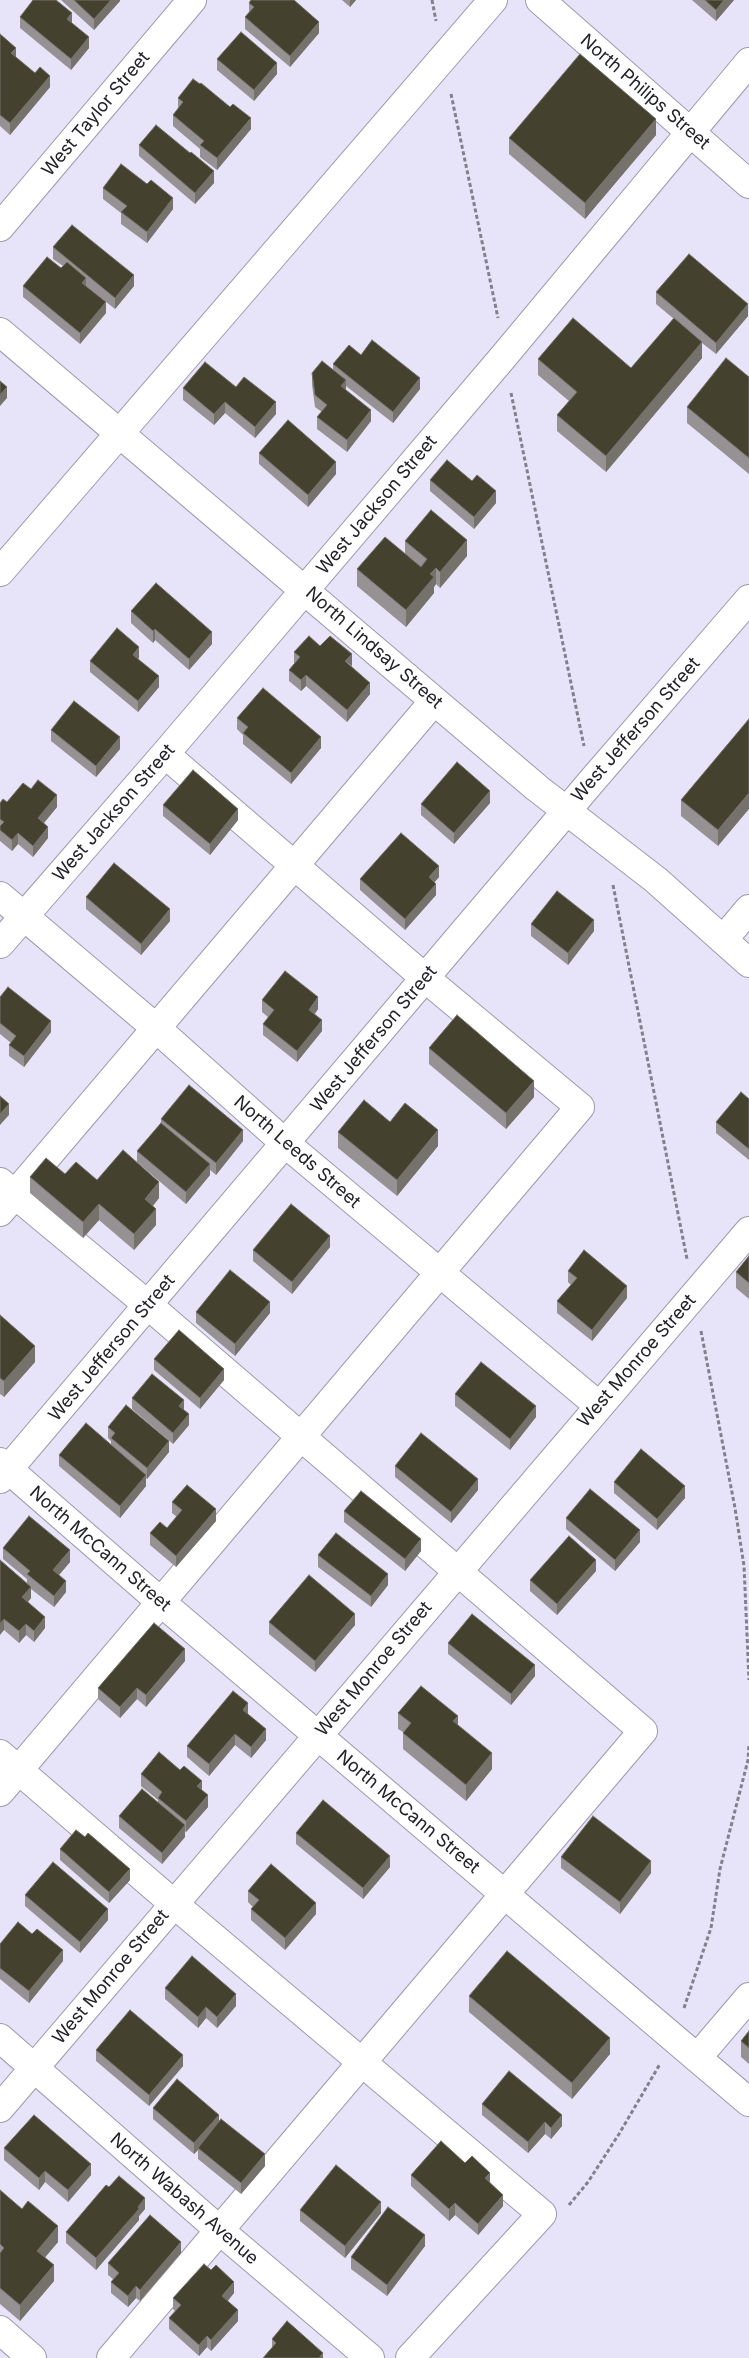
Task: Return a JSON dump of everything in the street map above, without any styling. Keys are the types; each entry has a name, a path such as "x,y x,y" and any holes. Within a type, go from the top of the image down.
{"street":[{"name":"West Taylor Street","path":"0,227 192,0"},
{"path":"0,572 493,0"},
{"name":"North Philips Street","path":"540,0 749,184"},
{"name":"West Jackson Street","path":"0,944 165,754 504,356 689,131 749,62"},
{"name":"North Lindsay Street","path":"0,332 305,589 434,701 566,811 656,880 749,963"},
{"name":"West Jefferson Street","path":"3,1470 286,1144 566,811 749,599"},
{"path":"111,2358 218,2229 643,1731 148,1305 5,1196 156,1028 434,701"},
{"path":"0,1792 9,1762 162,1603 300,1436 580,1108 425,978 295,864 165,754"},
{"name":"North Leeds Street","path":"0,896 156,1028 286,1144 598,1405"},
{"path":"723,940 749,909"},
{"name":"West Monroe Street","path":"0,2108 598,1405 746,1240"},
{"name":"North McCann Street","path":"3,1470 749,2102"},
{"path":"9,1762 174,1904 542,2214 410,2358"},
{"path":"697,2058 749,1997"},
{"name":"North Wabash Avenue","path":"0,2038 218,2229 370,2358"},
{"path":"0,2330 32,2358"}],"path":[{"path":"564,2212 588,2182 619,2134 666,2051 666,2032 683,2011 711,1928 720,1869 748,1760 749,1744"}],"building":[{"path":"33,0 56,0 72,13 67,19 89,37 71,59 20,17"},
{"path":"74,0 111,0 94,19"},
{"path":"251,0 294,0 319,22 290,56 245,17 254,7 249,3"},
{"path":"705,0 724,0 716,10"},
{"path":"241,32 277,63 254,90 217,59"},
{"path":"0,34 16,48 11,53 35,73 40,67 50,76 10,123 0,115"},
{"path":"580,54 656,119 585,203 509,138"},
{"path":"193,79 201,83 230,107 233,104 251,118 217,158 200,145 204,141 173,115 183,102 178,98"},
{"path":"156,125 214,171 195,193 139,145"},
{"path":"121,164 147,184 151,180 173,198 147,232 121,212 127,206 103,188"},
{"path":"72,225 134,275 115,298 53,247"},
{"path":"689,254 748,304 716,343 656,292"},
{"path":"47,257 61,268 67,262 86,278 82,283 106,302 80,333 23,286"},
{"path":"573,318 631,368 674,318 702,342 606,456 557,415 577,392 538,359"},
{"path":"372,340 420,378 393,412 333,364 349,345 361,355"},
{"path":"726,358 749,377 749,458 687,407"},
{"path":"322,361 346,380 341,386 371,410 347,440 317,417 327,405 315,395 312,373"},
{"path":"205,362 236,387 244,377 276,402 255,427 225,402 214,414 183,388"},
{"path":"0,381 7,387 0,395"},
{"path":"288,420 336,462 308,495 259,453"},
{"path":"447,460 472,481 477,475 496,491 474,517 430,480"},
{"path":"431,510 467,540 440,572 436,568 430,574 434,577 406,610 357,569 385,537 421,567 427,559 405,541"},
{"path":"156,583 212,632 189,659 131,611"},
{"path":"117,628 139,647 133,655 159,676 138,701 90,661"},
{"path":"309,636 320,646 330,636 352,654 345,661 370,683 347,710 306,675 301,680 289,670 300,657 294,652"},
{"path":"263,688 321,737 291,773 243,733 248,727 237,718"},
{"path":"74,701 120,737 96,766 51,730"},
{"path":"749,719 749,793 718,830 681,800"},
{"path":"457,762 490,791 454,833 421,804"},
{"path":"193,770 238,809 210,844 163,805"},
{"path":"38,780 57,795 38,818 48,827 33,846 18,833 12,840 0,830 0,826 4,822 0,819 0,803 3,799 7,802 23,783 31,789"},
{"path":"401,833 439,866 429,877 436,884 405,919 360,879"},
{"path":"114,863 170,909 141,944 86,897"},
{"path":"557,891 594,920 568,953 531,924"},
{"path":"285,971 318,997 309,1010 322,1020 297,1051 263,1024 274,1010 262,1000"},
{"path":"8,987 51,1021 24,1056 9,1045 16,1036 0,1023 0,997"},
{"path":"457,1015 534,1081 506,1113 429,1048"},
{"path":"189,1085 243,1130 216,1163 161,1119"},
{"path":"741,1092 749,1099 749,1149 716,1122"},
{"path":"0,1096 9,1104 0,1114"},
{"path":"364,1100 390,1122 405,1103 438,1130 397,1180 338,1132"},
{"path":"161,1123 210,1164 186,1192 137,1151"},
{"path":"123,1150 159,1182 145,1199 156,1209 134,1234 99,1204 83,1222 30,1177 46,1158 65,1174 76,1162 97,1180"},
{"path":"291,1204 330,1236 292,1282 253,1250"},
{"path":"584,1250 627,1286 592,1330 557,1301 577,1278 568,1271"},
{"path":"749,1256 749,1283 736,1272"},
{"path":"230,1270 270,1302 235,1344 196,1312"},
{"path":"0,1315 35,1346 4,1381 0,1378"},
{"path":"179,1330 224,1369 200,1398 154,1359"},
{"path":"481,1362 536,1406 510,1439 455,1394"},
{"path":"152,1374 184,1400 179,1406 189,1414 173,1433 132,1398"},
{"path":"126,1405 169,1441 147,1468 111,1438 115,1433 108,1427"},
{"path":"86,1423 146,1475 120,1506 59,1455"},
{"path":"421,1433 478,1479 451,1512 395,1466"},
{"path":"641,1449 685,1486 657,1519 614,1482"},
{"path":"187,1485 216,1509 176,1556 150,1533 160,1522 167,1528 182,1510 172,1502"},
{"path":"590,1489 640,1530 615,1560 566,1518"},
{"path":"361,1491 421,1539 405,1559 344,1511"},
{"path":"29,1516 70,1550 53,1570 66,1581 54,1596 27,1574 30,1571 3,1548"},
{"path":"336,1533 388,1574 371,1596 318,1555"},
{"path":"569,1536 596,1560 557,1604 530,1580"},
{"path":"0,1560 31,1587 22,1597 45,1617 34,1631 26,1624 19,1631 4,1619 0,1624"},
{"path":"309,1575 355,1614 315,1661 269,1622"},
{"path":"472,1614 535,1665 511,1694 448,1643"},
{"path":"154,1623 185,1649 146,1695 137,1688 120,1707 98,1688"},
{"path":"421,1686 458,1716 453,1721 492,1753 466,1785 403,1733 411,1723 398,1713"},
{"path":"233,1691 248,1703 243,1710 266,1729 251,1747 235,1734 209,1764 187,1746"},
{"path":"159,1752 180,1770 184,1766 202,1781 197,1786 208,1795 186,1821 158,1798 162,1792 141,1774"},
{"path":"142,1789 185,1825 162,1853 119,1816"},
{"path":"323,1800 390,1856 363,1888 296,1833"},
{"path":"593,1816 651,1861 620,1902 561,1857"},
{"path":"76,1830 85,1837 88,1833 130,1869 109,1892 60,1849"},
{"path":"53,1862 108,1909 80,1942 25,1895"},
{"path":"271,1864 316,1903 285,1938 251,1909 259,1900 248,1891"},
{"path":"18,1922 32,1934 37,1929 63,1950 29,1991 0,1968 0,1944"},
{"path":"507,1951 610,2038 572,2083 469,1996"},
{"path":"192,1956 236,1994 217,2017 206,2007 198,2017 165,1988"},
{"path":"130,2010 183,2055 149,2095 96,2050"},
{"path":"749,2031 749,2048 741,2041"},
{"path":"509,2071 562,2115 551,2128 545,2122 528,2142 482,2104"},
{"path":"177,2079 219,2115 194,2143 153,2108"},
{"path":"34,2115 91,2164 68,2190 45,2171 39,2178 4,2148"},
{"path":"221,2119 265,2154 241,2183 198,2148"},
{"path":"441,2141 465,2163 472,2156 490,2173 485,2178 503,2195 478,2224 455,2203 449,2209 411,2175"},
{"path":"336,2165 381,2202 345,2246 300,2210"},
{"path":"119,2176 145,2198 138,2207 139,2209 96,2258 66,2232 106,2185 109,2187"},
{"path":"0,2190 22,2209 28,2201 58,2226 37,2251 54,2265 20,2305 0,2288 0,2253 4,2248 0,2244"},
{"path":"388,2207 425,2235 387,2285 351,2257"},
{"path":"150,2215 181,2242 140,2290 136,2286 128,2296 111,2282 119,2273 108,2263"},
{"path":"204,2264 211,2270 216,2265 234,2282 222,2296 238,2310 211,2340 207,2336 199,2345 169,2318 181,2305 173,2298"},
{"path":"287,2321 323,2353 319,2358 263,2358 276,2343 272,2339"}]}
